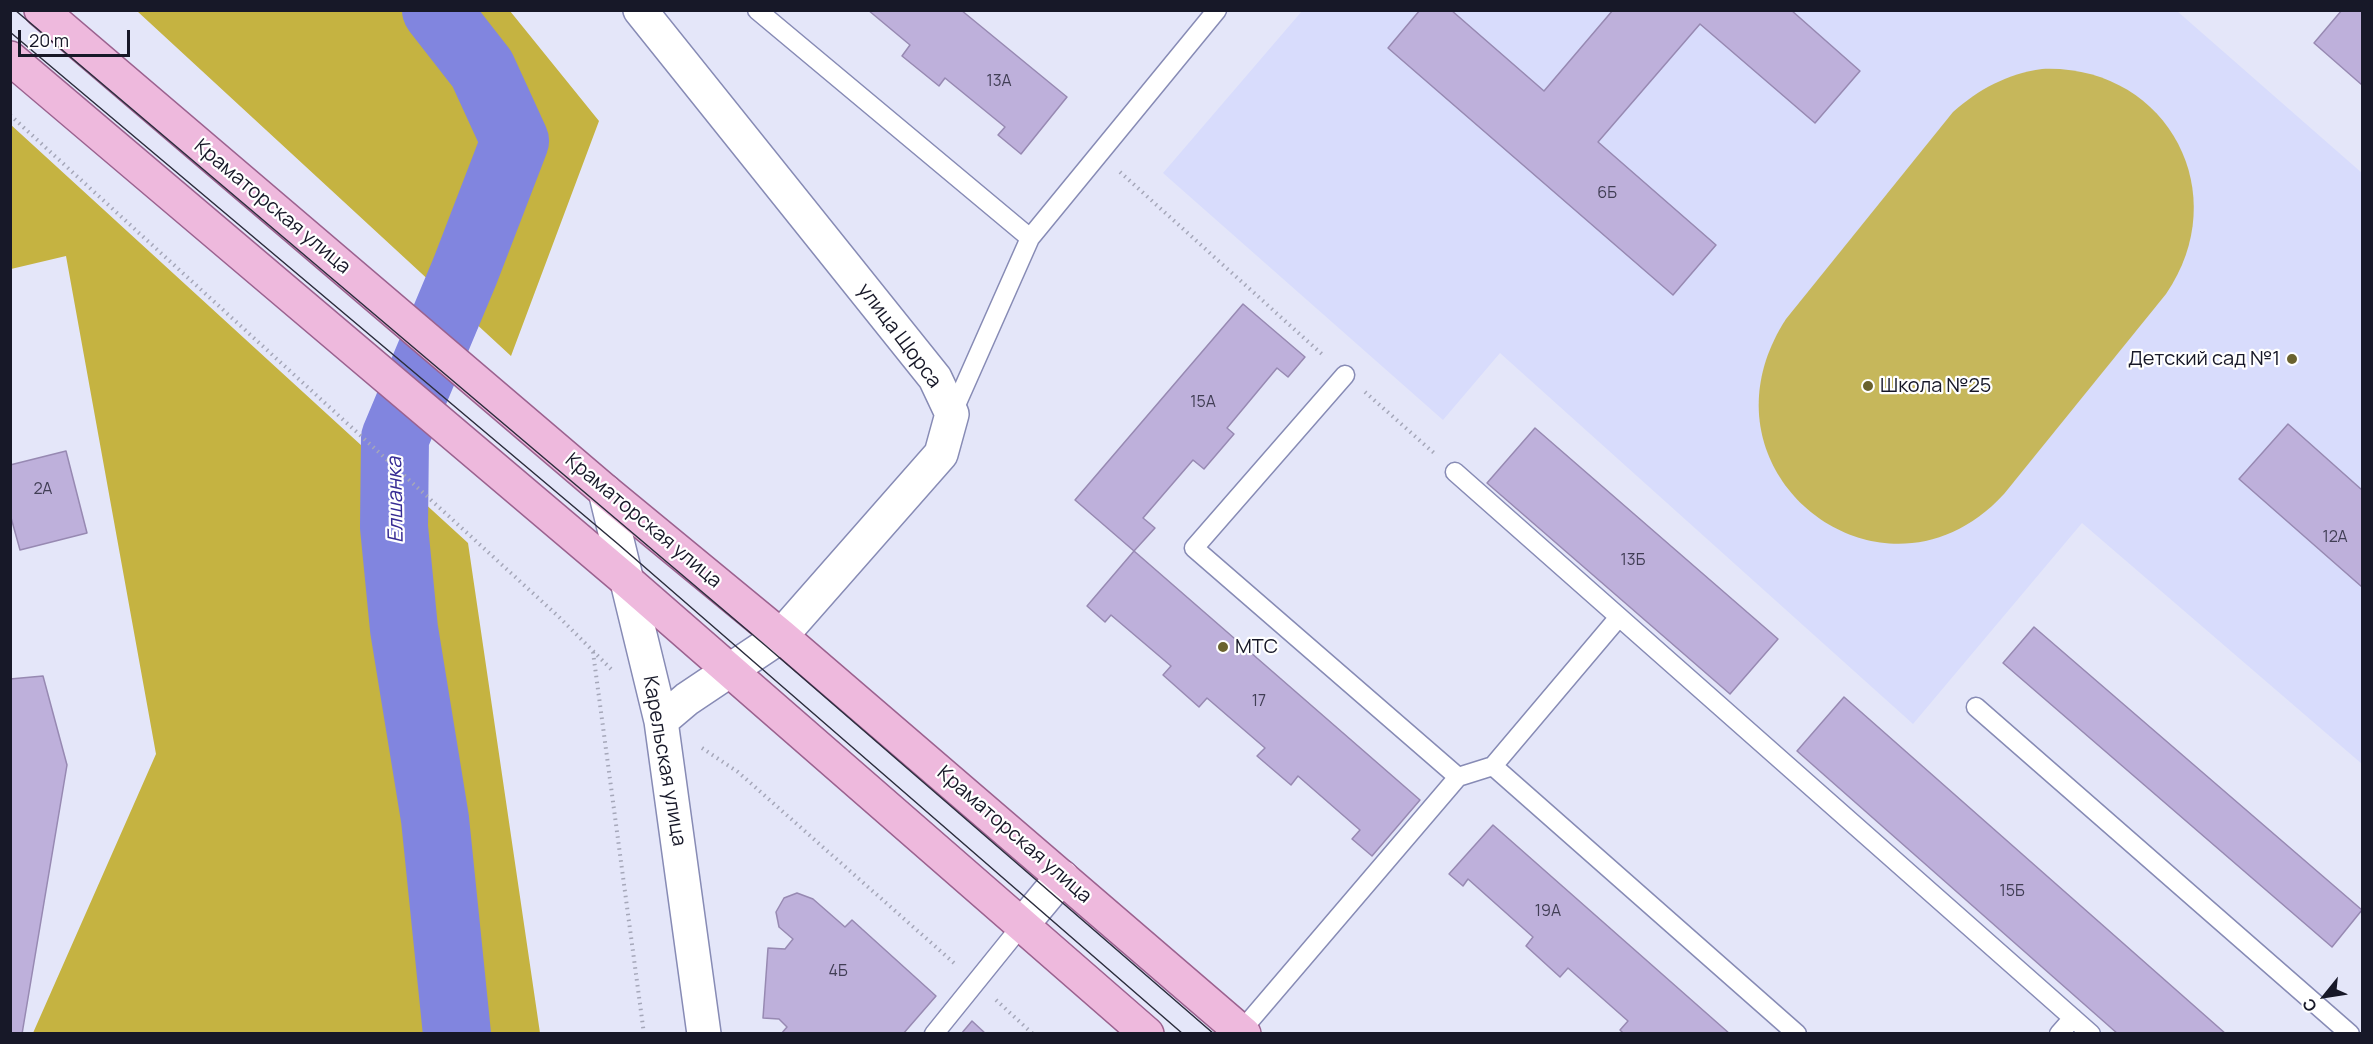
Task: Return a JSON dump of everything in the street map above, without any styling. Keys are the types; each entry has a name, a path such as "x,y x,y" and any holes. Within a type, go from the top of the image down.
{"main road":[{"name":"Краматорская улица","path":"51,19 605,491 781,636 1241,1033"},
{"path":"18,65 626,580 1147,1034"}],"street":[{"name":"улица Щорса","path":"640,10 935,378 951,414"},
{"path":"661,721 687,699 781,636 941,454 951,414"},
{"name":"Карельская улица","path":"605,491 661,721 704,1034"},
{"path":"1022,926 1062,877"}],"lane":[{"path":"757,10 1030,238"},
{"path":"951,414 1030,238 1217,10"},
{"path":"1345,375 1194,548 1458,777"},
{"path":"1455,472 2091,1034"},
{"path":"1241,1033 1458,777 1493,766 1619,617"},
{"path":"1977,707 2350,1034"},
{"path":"1493,766 1797,1034"},
{"path":"934,1034 1022,926"},
{"path":"2059,1034 2073,1018"}],"path":[{"path":"10,115 559,617 616,674"},
{"path":"1099,154 1455,472"},
{"path":"593,651 644,1034"},
{"path":"661,721 738,772 1033,1034"}],"shaded area":[{"path":"137,11 510,11 599,121 511,356"},
{"name":"Школа №25","path":"1302,11 2177,11 2362,173 2362,764 2082,523 1913,724 1500,353 1443,420 1163,173"},
{"path":"2042,69 2086,73 2124,88 2154,111 2177,141 2190,177 2194,215 2186,255 2166,294 2004,494 1956,530 1905,544 1856,537 1812,513 1779,477 1761,430 1762,376 1786,319 1953,112 1973,96 1994,84 2029,71"},
{"path":"10,124 468,543 540,1033 33,1033 156,754 66,256 11,269"}],"building":[{"path":"868,10 961,10 1067,97 1021,154 998,135 1005,127 945,78 939,86 902,56 910,45"},
{"path":"1420,10 1451,10 1544,91 1613,10 1791,10 1860,71 1815,123 1700,24 1598,142 1716,245 1673,295 1388,48"},
{"path":"2342,10 2362,10 2362,85 2314,43"},
{"path":"1243,304 1305,357 1288,377 1277,368 1227,428 1234,434 1204,469 1193,460 1143,518 1155,528 1134,551 1075,500"},
{"path":"2288,424 2362,490 2362,587 2239,479"},
{"path":"1535,428 1778,639 1730,694 1487,483"},
{"path":"66,451 87,533 20,550 10,514 10,465"},
{"path":"1134,551 1420,800 1372,856 1352,839 1360,830 1298,776 1291,785 1257,756 1265,748 1207,698 1199,707 1163,675 1171,666 1111,615 1105,622 1087,606"},
{"path":"2034,627 2362,910 2332,947 2003,663"},
{"path":"43,676 67,765 22,1034 10,1034 10,679"},
{"path":"1844,697 2226,1034 2118,1034 1797,751"},
{"path":"1493,825 1730,1034 1624,1034 1620,1030 1628,1021 1568,968 1560,977 1526,946 1533,937 1468,879 1463,886 1449,874"},
{"path":"797,893 813,899 845,927 852,920 936,996 903,1034 781,1034 787,1027 779,1019 763,1018 768,948 785,949 793,939 779,927 776,912 784,898"},
{"path":"972,1021 986,1034 961,1034"}],"waterway":[{"name":"Елшанка","path":"436,10 482,69 515,141 465,271 395,438 394,527 404,629 435,819 457,1034"}],"tram line":[{"path":"15,10 766,646 1214,1034"},
{"path":"10,32 618,544 1183,1034"}],"place":[{"name":"Детский сад №1","path":"2292,359"},
{"name":"Школа №25","path":"1868,386"},
{"name":"МТС","path":"1223,647"}]}
